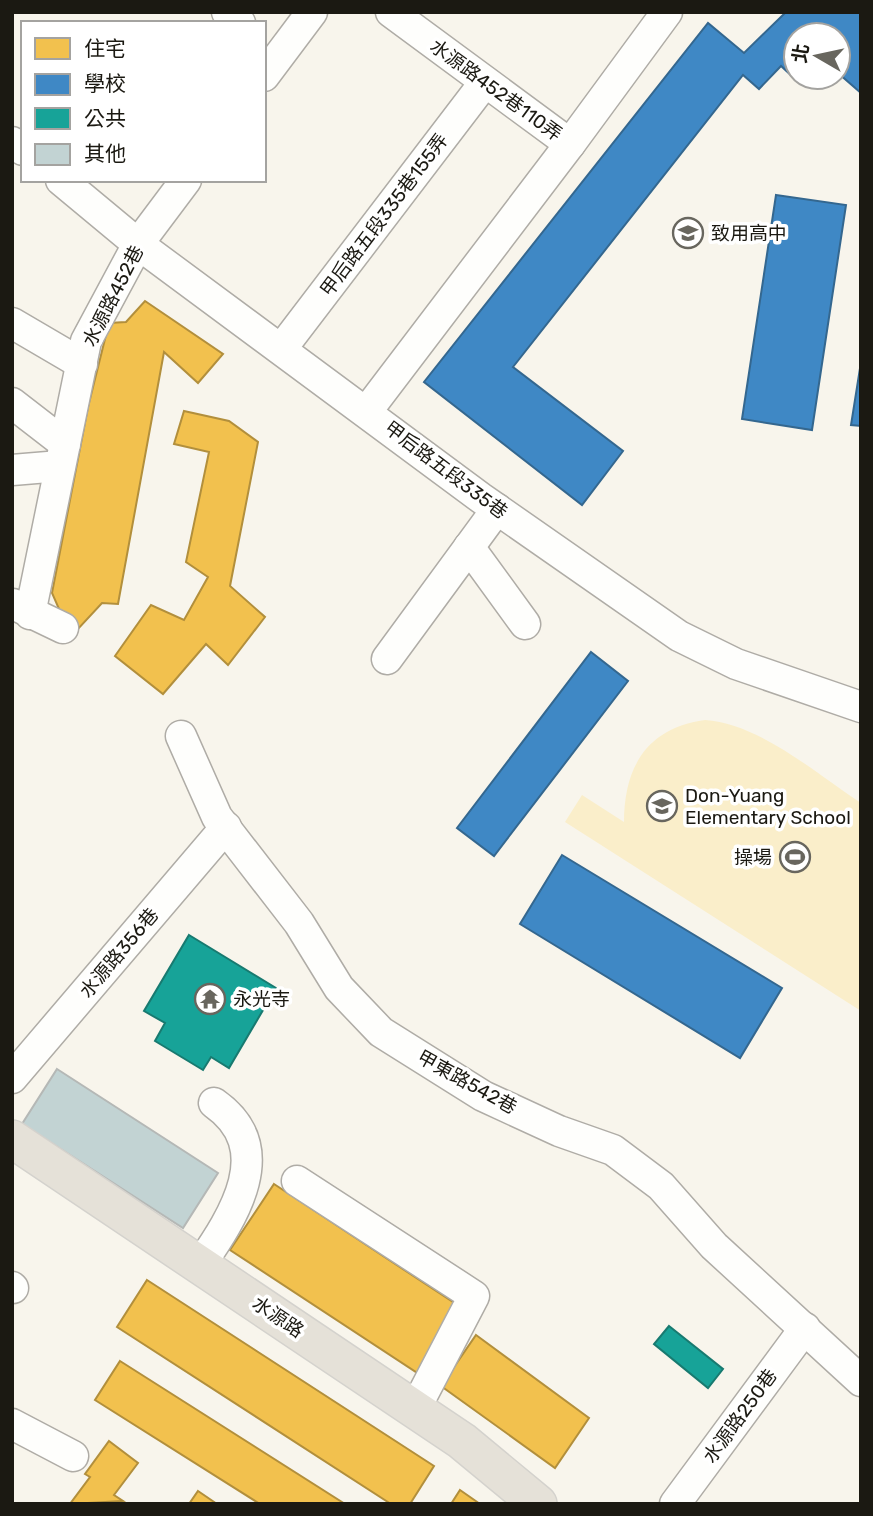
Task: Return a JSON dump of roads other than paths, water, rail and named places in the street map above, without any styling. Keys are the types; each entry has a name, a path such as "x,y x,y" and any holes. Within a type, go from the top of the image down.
{"main road":[{"name":"水源路","path":"12,1139 462,1441 538,1504"}],"street":[{"path":"270,57 312,12"},
{"name":"水源路452巷110弄","path":"391,12 570,144 667,12"},
{"name":"甲后路五段335巷155弄","path":"282,348 485,82"},
{"path":"367,411 570,144"},
{"name":"甲后路五段335巷","path":"63,182 138,244 497,509 679,636 736,664 861,707"},
{"name":"水源路452巷","path":"21,608 62,455 86,341 138,244 184,182"},
{"path":"12,323 82,364"},
{"path":"12,403 62,455 12,470"},
{"path":"387,659 497,509"},
{"path":"469,547 525,624"},
{"path":"21,608 63,628"},
{"name":"甲東路542巷","path":"181,736 218,817 299,923 339,988 382,1032 483,1096 559,1130 613,1150 661,1186 714,1246 861,1381"},
{"name":"水源路356巷","path":"12,1078 226,827"},
{"path":"201,1265 229,1224 241,1199 245,1171 246,1147 239,1127 231,1115 214,1103"},
{"path":"297,1181 474,1296 415,1409"},
{"name":"水源路250巷","path":"675,1504 805,1328"},
{"path":"12,1424 73,1456"}],"place":[{"name":"致用高中","path":"688,233"},
{"name":"Don-Yuang Elementary School","path":"662,806"},
{"name":"操場","path":"795,857"},
{"name":"永光寺","path":"210,999"}]}
